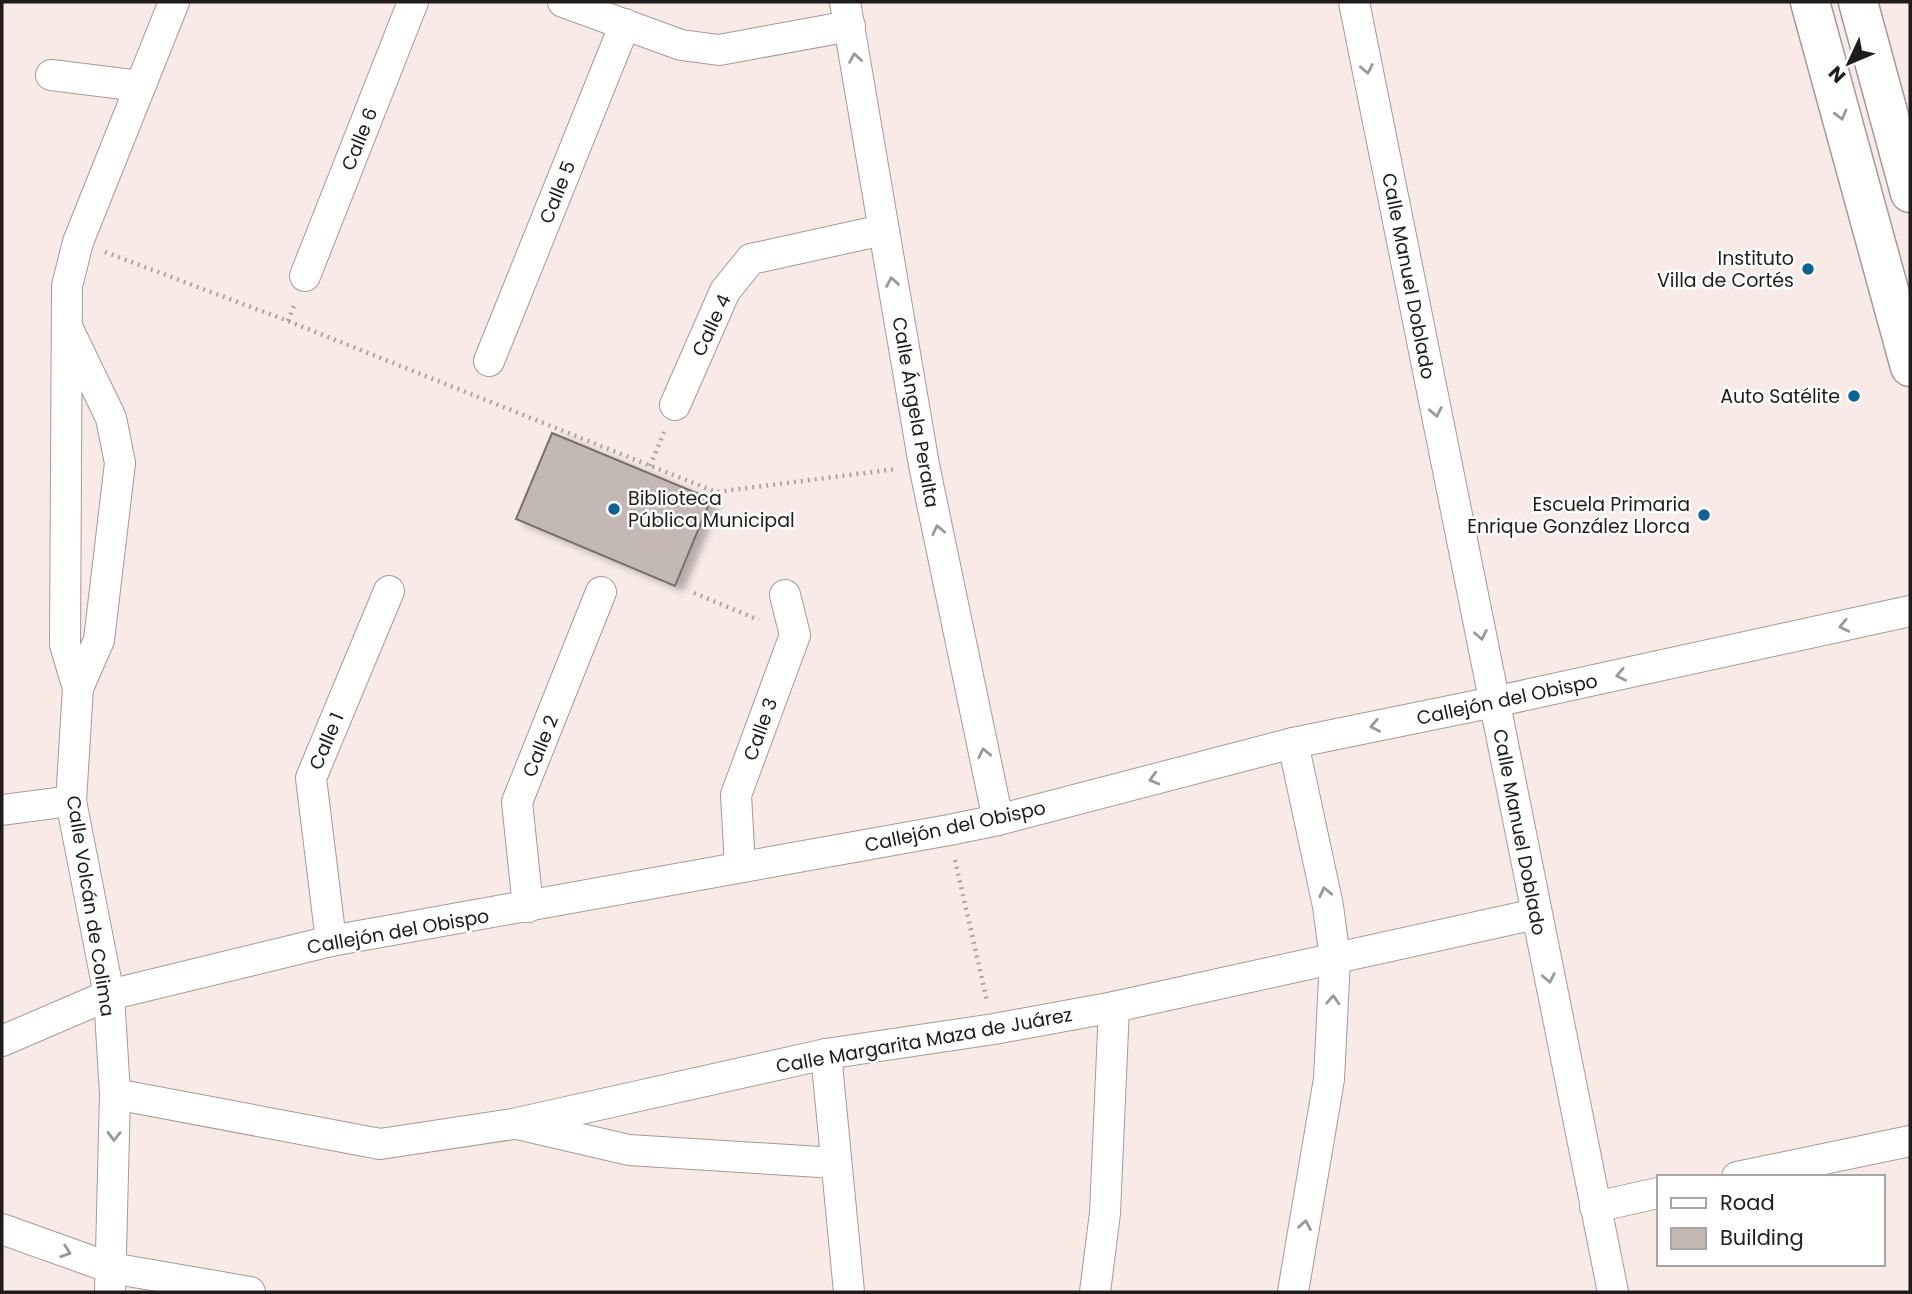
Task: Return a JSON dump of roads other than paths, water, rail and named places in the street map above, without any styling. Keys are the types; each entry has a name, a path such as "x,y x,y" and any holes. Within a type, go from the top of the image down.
{"main road":[{"path":"1810,2 1910,367"},
{"path":"1858,2 1910,193"}],"street":[{"name":"Calle Volcán de Colima","path":"78,688 65,645 67,286 78,242 174,2"},
{"name":"Calle 6","path":"305,276 413,2"},
{"path":"563,2 597,8 625,24 681,45 719,50 847,14"},
{"name":"Calle Manuel Doblado","path":"1354,2 1613,1292"},
{"name":"Calle Ángela Peralta","path":"847,14 924,465 998,820"},
{"name":"Calle 5","path":"489,360 625,24"},
{"path":"51,75 140,86"},
{"name":"Calle 4","path":"675,405 725,291 751,259 883,230"},
{"name":"Calle Volcán de Colima","path":"65,324 111,418 120,463 99,640 78,688 71,802 109,995 115,1094 110,1280"},
{"name":"Calle 1","path":"331,941 311,778 388,591"},
{"name":"Calle 2","path":"528,907 517,802 601,592"},
{"name":"Calle 3","path":"740,867 736,795 795,635 785,595"},
{"name":"Callejón del Obispo","path":"2,1041 109,995 331,941 998,820 1293,743 1910,611"},
{"path":"1293,743 1328,906 1335,959 1329,1079 1293,1292"},
{"path":"2,810 71,802"},
{"name":"Calle Margarita Maza de Juárez","path":"115,1094 380,1144 513,1124 826,1054 994,1030 1114,1007 1536,914"},
{"path":"1095,1292 1105,1213 1114,1007"},
{"path":"826,1054 849,1292"},
{"name":"Calle Margarita Maza de Juárez","path":"513,1124 629,1150 836,1163"},
{"path":"1746,1175 1910,1140"},
{"path":"1595,1207 1657,1193"},
{"path":"2,1229 110,1280 250,1292"}],"place":[{"name":"Instituto Villa de Cortés","path":"1808,269"},
{"name":"Auto Satélite","path":"1854,396"},
{"name":"Biblioteca Pública Municipal","path":"614,509"},
{"name":"Escuela Primaria Enrique González Llorca","path":"1704,515"}]}
